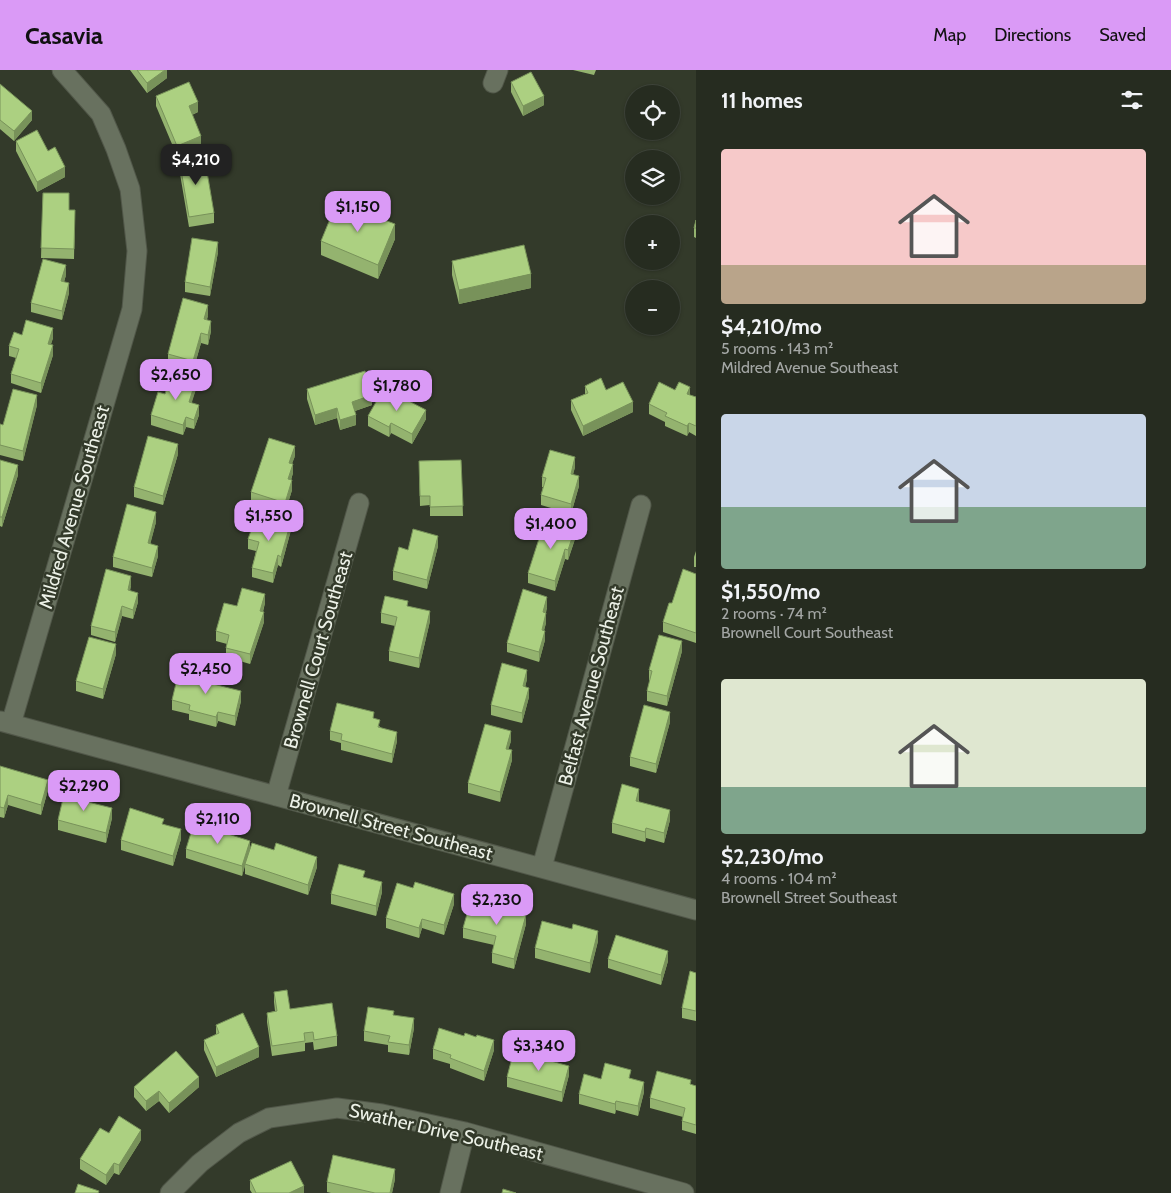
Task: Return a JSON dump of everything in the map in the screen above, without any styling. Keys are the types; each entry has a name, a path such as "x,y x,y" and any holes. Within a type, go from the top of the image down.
{"street":[{"name":"Mildred Avenue Southeast","path":"6,723 132,309 137,251 130,189 116,149 101,114 62,70"},
{"name":"Brownell Court Southeast","path":"276,796 359,503"},
{"name":"Belfast Avenue Southeast","path":"542,867 641,505"},
{"name":"Brownell Street Southeast","path":"6,723 696,910"},
{"name":"Swather Drive Southeast","path":"170,1193 200,1163 239,1133 269,1118 337,1108 382,1114 465,1132 684,1193"},
{"path":"450,1193 465,1132"}],"building":[{"path":"137,70 165,70 147,83"},
{"path":"531,72 544,96 523,106 511,82"},
{"path":"189,82 198,102 189,106 201,136 177,146 156,96"},
{"path":"0,84 32,111 14,131 0,120"},
{"path":"37,130 48,151 55,147 65,167 37,182 16,141"},
{"path":"204,154 214,213 189,217 179,158"},
{"path":"43,193 69,193 69,210 75,210 74,249 41,248"},
{"path":"337,202 395,224 378,265 321,241"},
{"path":"192,238 218,242 210,287 185,282"},
{"path":"524,245 531,274 459,290 452,261"},
{"path":"43,259 66,265 61,281 69,283 62,311 31,303"},
{"path":"183,298 208,305 204,319 211,321 208,335 201,333 193,361 168,354"},
{"path":"26,320 53,328 48,344 53,345 41,383 11,374 19,349 9,346 14,332 22,335"},
{"path":"365,371 372,395 352,402 356,415 340,420 337,408 315,415 307,389"},
{"path":"172,372 196,380 189,402 199,405 194,420 186,417 183,425 151,415 158,392 165,394"},
{"path":"601,378 606,390 623,382 633,402 583,426 571,400 588,393 585,386"},
{"path":"659,382 675,390 679,382 690,387 687,394 696,397 696,426 689,423 687,426 665,416 667,413 649,404"},
{"path":"384,388 426,410 412,434 391,423 389,427 368,416"},
{"path":"13,389 37,395 23,451 0,445 0,424 3,425"},
{"path":"148,436 178,444 163,496 134,487"},
{"path":"269,438 295,446 289,463 293,464 288,479 292,480 285,503 251,492"},
{"path":"550,450 575,457 571,474 579,476 571,504 541,495 546,478 542,477"},
{"path":"0,460 18,465 2,517 0,517"},
{"path":"461,460 463,506 430,507 430,496 420,496 419,461"},
{"path":"127,504 156,512 148,543 158,546 152,568 113,557"},
{"path":"265,514 291,521 281,557 278,555 273,573 252,568 259,542 248,539 253,525 261,527"},
{"path":"545,520 575,529 568,550 565,549 555,581 528,573"},
{"path":"413,529 438,536 427,580 393,571 399,547 408,550"},
{"path":"106,569 131,576 128,590 138,593 133,610 122,606 115,632 91,626"},
{"path":"683,569 696,574 696,633 663,622 669,603 672,603"},
{"path":"242,588 265,594 260,611 264,612 250,654 226,648 229,635 216,631 224,603 237,606"},
{"path":"523,589 547,597 543,612 546,613 542,630 545,631 539,652 507,643"},
{"path":"385,596 408,601 407,606 430,611 419,658 389,651 397,617 381,613"},
{"path":"659,635 682,641 667,696 647,691 652,671 649,670"},
{"path":"89,637 116,644 103,689 76,681"},
{"path":"502,663 527,670 523,686 529,688 522,713 491,705"},
{"path":"202,670 216,673 213,684 241,691 235,716 218,712 216,717 189,710 190,705 172,700 178,675 200,680"},
{"path":"337,703 374,712 373,718 380,720 378,727 397,732 392,754 341,740 342,734 330,731"},
{"path":"644,705 670,712 656,764 630,757"},
{"path":"485,724 511,731 506,749 512,750 500,792 468,783"},
{"path":"0,766 48,780 41,805 8,795 4,808 0,807"},
{"path":"622,784 639,789 636,801 670,810 664,833 646,828 645,832 612,823"},
{"path":"65,790 86,795 84,801 112,808 106,833 58,820"},
{"path":"130,808 164,819 162,824 181,829 173,856 121,840"},
{"path":"194,823 250,841 242,866 186,849"},
{"path":"252,843 274,850 276,843 317,857 308,885 245,864"},
{"path":"339,864 365,871 363,877 382,882 376,906 331,894"},
{"path":"415,882 454,894 444,925 422,919 419,928 386,918 397,883 413,888"},
{"path":"471,900 526,915 514,959 492,953 496,936 463,928"},
{"path":"542,921 572,929 573,924 598,931 590,963 535,948"},
{"path":"616,935 668,951 661,975 608,959"},
{"path":"690,971 696,973 696,1011 682,1008"},
{"path":"287,990 290,1009 332,1003 337,1036 314,1040 313,1032 304,1033 305,1041 272,1046 267,1013 277,1011 274,992"},
{"path":"368,1007 394,1011 393,1015 414,1018 409,1045 388,1042 390,1036 364,1031"},
{"path":"243,1013 259,1047 216,1067 204,1040 219,1033 216,1025"},
{"path":"439,1028 464,1036 465,1033 494,1040 484,1071 450,1058 451,1055 433,1049"},
{"path":"176,1051 199,1077 169,1103 159,1091 146,1101 134,1087"},
{"path":"513,1054 532,1059 533,1056 569,1066 562,1092 507,1077"},
{"path":"605,1063 631,1070 629,1078 644,1082 638,1106 616,1101 615,1104 579,1094 584,1074 601,1079"},
{"path":"657,1071 691,1080 690,1084 696,1086 696,1125 682,1121 685,1108 650,1098"},
{"path":"119,1116 141,1130 119,1165 114,1163 106,1175 80,1159 100,1128 109,1133"},
{"path":"333,1155 395,1169 390,1193 375,1193 327,1182"},
{"path":"291,1161 304,1186 289,1193 256,1193 250,1180"},
{"path":"78,1184 99,1191 98,1193 75,1193"},
{"path":"503,1189 516,1193 502,1193"}]}
